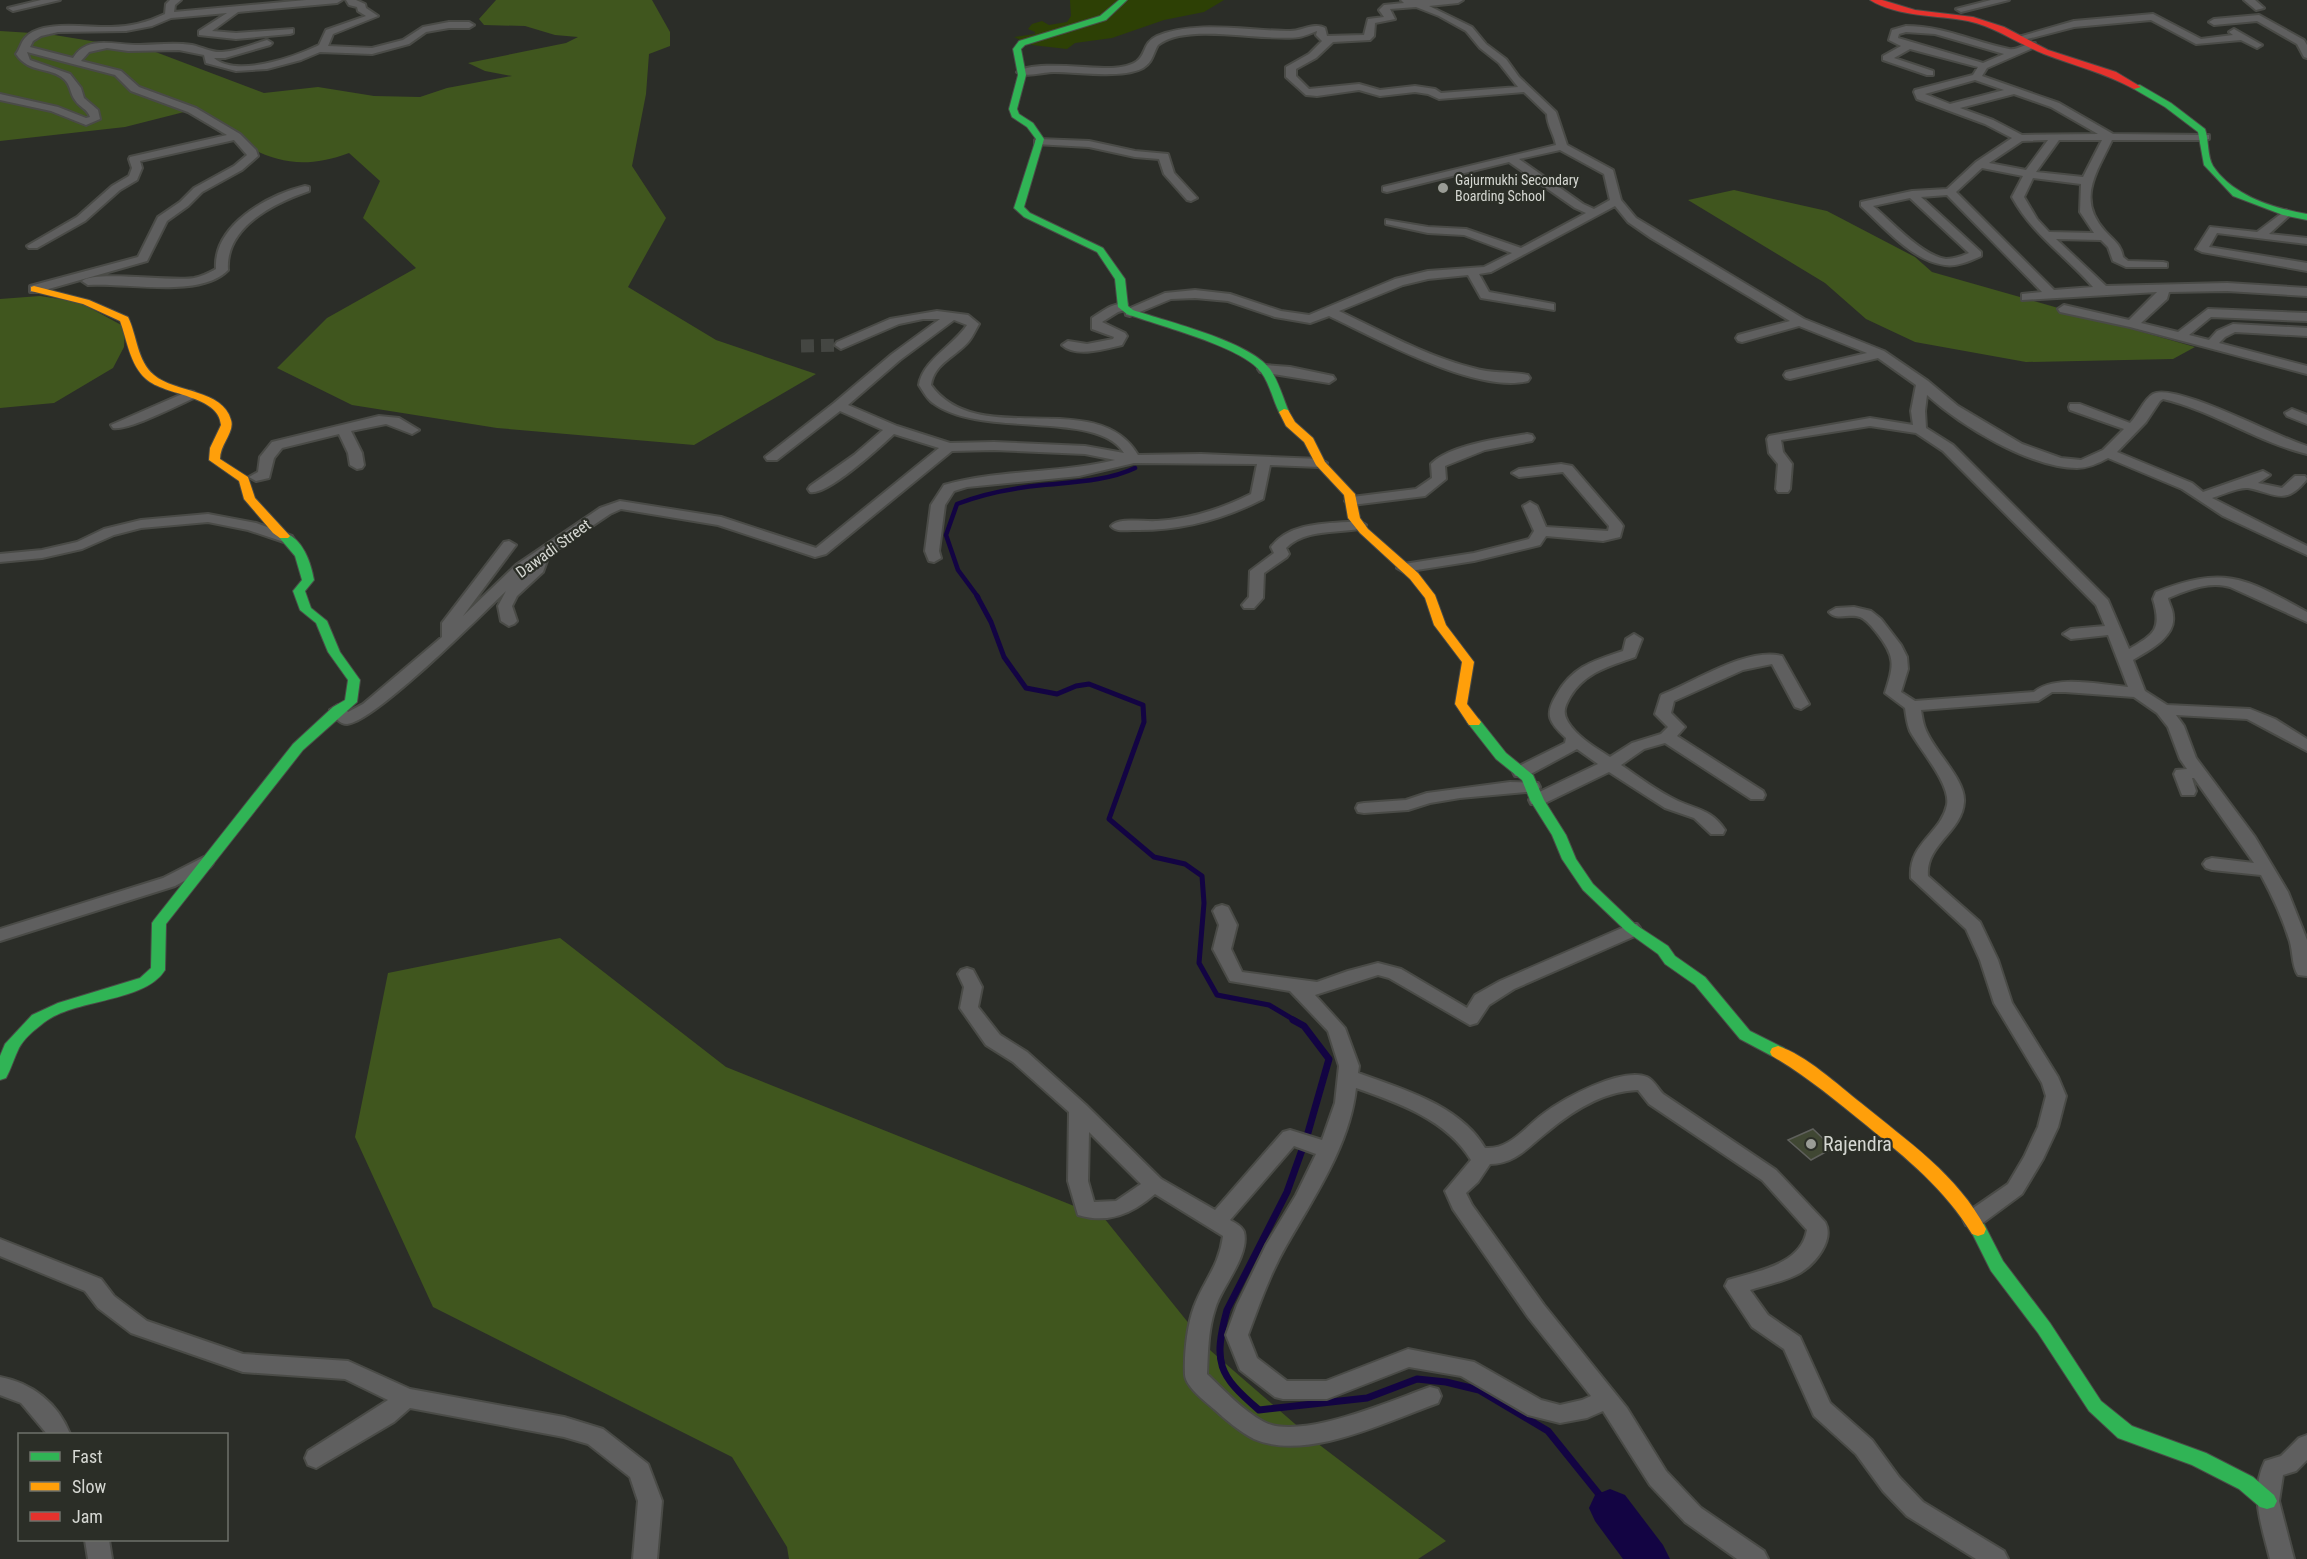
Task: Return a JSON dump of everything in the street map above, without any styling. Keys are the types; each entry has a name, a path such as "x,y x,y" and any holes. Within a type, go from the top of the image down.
{"street":[{"path":"13,8 55,0"},
{"path":"169,15 171,4 176,0"},
{"path":"0,97 54,109 86,122 95,119 93,110 79,99 76,88 67,76 26,62 21,54 29,39 42,32 56,29 128,28 159,21 169,15 239,6 337,0"},
{"path":"320,49 329,32 373,16 363,11 362,6 352,3 351,0"},
{"path":"1123,0 1103,18 1022,43 1016,52 1022,72 1017,91 1019,99 1013,109 1015,115 1030,125 1040,139 1019,208 1027,215 1100,250 1120,279 1126,310"},
{"path":"1406,0 1435,10 1469,29 1483,46 1503,61 1508,71 1552,114 1551,122 1559,132 1562,147"},
{"path":"1022,72 1052,69 1113,71 1139,66 1148,58 1149,49 1159,39 1182,33 1297,34 1318,28 1322,30 1321,35 1324,39 1329,40 1368,37 1371,21 1390,19 1385,9 1458,0"},
{"path":"1874,0 1914,12 1966,14 2045,52 2113,74 2147,91 2193,122 2205,136 2208,165 2236,194 2286,213 2307,217"},
{"path":"1955,0 1966,14"},
{"path":"1966,14 2004,0"},
{"path":"2249,0 2259,8"},
{"path":"239,6 235,12 202,33 224,36 290,31"},
{"path":"1976,77 1984,66 2011,53 2026,42 2074,24 2153,17 2199,42 2243,37"},
{"path":"2257,45 2214,22 2259,18 2301,42 2307,55"},
{"path":"209,55 209,61 215,65 252,67 284,63 320,49 372,51 406,42 423,30 449,25 469,25"},
{"path":"1984,66 1894,40 1895,32 1918,27 2011,53"},
{"path":"1329,40 1315,56 1291,67 1291,77 1306,92 1317,93 1359,87 1380,93 1415,89 1431,91 1439,96 1525,89"},
{"path":"77,60 79,54 85,50 108,44 127,48 183,47 205,51 209,55 225,55 267,44"},
{"path":"1910,45 1886,58 1930,73"},
{"path":"25,49 77,60 118,73 135,89 192,110 236,136 252,152 253,156 238,168 198,190 184,204 162,219 143,259 34,289"},
{"path":"2109,136 2055,105 1976,77 1919,92 1922,97 1989,122 2020,138 2205,136"},
{"path":"1953,107 2013,91"},
{"path":"33,246 81,219 116,188 133,178 137,168 134,159 236,136"},
{"path":"2109,136 2087,181 2083,208 2090,222 2112,242 2117,251 2117,259 2126,264 2163,265"},
{"path":"2056,137 2029,174 2018,197 2027,216 2044,235 2103,290"},
{"path":"1912,194 1977,254 1945,262 1923,253 1865,204 1912,194 1950,192 1980,164 2020,138"},
{"path":"1039,142 1089,144 1135,154 1164,156 1169,174 1191,198"},
{"path":"1387,189 1562,147 1609,172 1616,201 1632,220 1655,236 1800,322 1880,354 1923,384 1937,400 1977,426 2054,460 2083,463 2108,453 2156,398 2162,395 2226,416 2304,452"},
{"path":"1512,159 1579,206 1593,213"},
{"path":"1980,164 2029,174 2087,181"},
{"path":"55,295 88,280 162,284 217,274 222,270 221,256 227,249 231,236 244,223 277,198 305,189"},
{"path":"1950,192 2051,294"},
{"path":"1126,310 1169,296 1195,294 1230,298 1279,314 1310,319 1399,282 1428,276 1487,270 1560,233 1616,201"},
{"path":"2259,236 2286,213"},
{"path":"1390,222 1428,230 1466,232 1520,252"},
{"path":"2307,242 2214,229 2202,249 2307,267"},
{"path":"2044,235 2104,237"},
{"path":"1472,272 1485,295 1550,307"},
{"path":"2026,297 2103,290 2164,288 2227,287 2307,292"},
{"path":"2132,324 2163,296 2164,288"},
{"path":"0,1074 14,1044 37,1019 63,1007 145,982 158,970 159,923 298,747 351,702 354,680 334,652 321,621 306,610 299,591 308,580 305,560 291,541 277,531 250,499 251,489 245,478 215,460 215,447 226,431 224,416 219,409 150,378 138,362 124,319 87,302 34,289"},
{"path":"1068,345 1077,348 1118,342 1121,336 1116,332 1096,326 1096,321 1114,309 1126,310 1221,345 1242,354 1264,369 1290,371 1329,379"},
{"path":"2064,309 2181,336 2307,370"},
{"path":"1329,311 1421,354 1465,370 1524,378"},
{"path":"2181,336 2208,313 2307,316"},
{"path":"841,345 881,327 917,316 937,314 966,317 973,324 963,340 946,352 926,377 925,385 937,401 963,414 988,419 1087,427 1108,432 1124,442 1134,459"},
{"path":"772,457 839,406 896,357 952,316"},
{"path":"1742,338 1800,322"},
{"path":"2212,344 2221,334 2233,328 2307,332"},
{"path":"1790,375 1880,354"},
{"path":"1264,369 1290,424 1309,440 1320,463 1349,494 1354,518 1359,525 1414,576 1431,598 1440,625 1468,662 1461,704 1481,733 1501,756 1528,778 1559,835 1575,871 1588,887 1631,928 1663,950 1670,960 1700,981 1733,1017 1745,1035 1804,1066 1935,1173 1973,1219 1997,1266 2044,1328 2094,1406 2125,1432 2199,1459 2246,1484 2267,1501"},
{"path":"1920,430 1918,411 1923,384"},
{"path":"118,425 189,395"},
{"path":"839,406 892,429 949,447 994,446 1085,450 1134,459 1320,463"},
{"path":"2075,407 2132,428"},
{"path":"2292,412 2307,420"},
{"path":"256,477 264,475 267,457 277,445 385,419 397,420 412,430"},
{"path":"1783,489 1785,464 1776,453 1774,439 1777,437 1870,422 1920,430 1948,448 2103,603 2126,657 2138,693"},
{"path":"343,429 355,453 357,465"},
{"path":"815,489 859,458 892,429"},
{"path":"1352,501 1420,493 1439,479 1438,464 1452,456 1496,442 1527,438"},
{"name":"Dawadi Street","path":"338,711 346,719 369,707 447,640 521,567 605,511 620,505 722,521 815,553 830,544 949,447"},
{"path":"2108,453 2187,486 2201,497 2264,532 2307,551"},
{"path":"934,558 932,550 938,506 949,488 964,483 1020,476 1079,472 1134,459"},
{"path":"1118,526 1154,527 1194,521 1219,515 1241,506 1258,496 1264,460"},
{"path":"1519,473 1568,469 1616,526 1615,534 1603,537 1541,531"},
{"path":"2201,497 2247,483 2263,475"},
{"path":"2247,483 2265,490 2285,492 2300,479"},
{"path":"1530,506 1541,531"},
{"path":"0,558 42,554 82,545 109,532 141,524 208,518 251,526 291,541"},
{"path":"1248,605 1256,598 1254,580 1257,572 1282,554 1278,547 1284,540 1320,530 1359,525"},
{"path":"1404,568 1527,545 1535,542 1541,531"},
{"path":"447,640 450,623 509,545"},
{"path":"509,621 505,606 511,594 538,569 543,554"},
{"path":"2126,657 2151,643 2164,623 2166,617 2160,599 2161,595 2210,580 2224,580 2307,618"},
{"path":"1836,612 1862,611 1878,622 1896,648 1900,662 1899,676 1893,693 1912,706 2038,696 2048,688 2065,687 2138,693 2163,710 2176,726 2188,759 2241,827 2266,870 2293,926 2303,954 2304,971"},
{"path":"2071,634 2115,630"},
{"path":"1634,639 1630,654 1594,666 1572,681 1557,706 1556,713 1561,725 1610,765 1671,804 1700,814 1717,830"},
{"path":"1364,808 1408,805 1427,798 1510,787 1535,793 1610,765 1638,746 1667,737 1677,727 1663,714 1667,698 1734,668 1769,657 1777,658 1801,704"},
{"path":"1912,706 1917,729 1955,791 1957,799 1953,815 1920,856 1918,870 1920,878 1974,926 1989,960 2003,1003 2051,1082 2056,1096 2048,1126 2015,1189 1973,1219"},
{"path":"2163,710 2250,714 2269,722 2307,746"},
{"path":"1521,772 1573,745 1574,737"},
{"path":"1667,737 1757,795"},
{"path":"2187,791 2182,774 2199,773"},
{"path":"0,935 169,882 205,862"},
{"path":"2212,864 2266,870"},
{"path":"1222,911 1228,925 1222,949 1236,977 1318,989 1354,975 1378,969 1395,973 1470,1018 1482,1000 1507,985 1629,932 1631,928"},
{"path":"968,974 973,987 969,1008 993,1040 1020,1057 1079,1110 1154,1184 1234,1233 1231,1256 1204,1308 1198,1341 1196,1377 1223,1403 1260,1431 1296,1437 1339,1428 1430,1396"},
{"path":"1297,987 1336,1028 1349,1066 1345,1102 1328,1150 1305,1198 1276,1245 1248,1305 1237,1335 1248,1364 1283,1390 1327,1390 1408,1358 1466,1368 1536,1408 1560,1414 1587,1409 1606,1398"},
{"path":"1347,1077 1399,1095 1441,1118 1469,1139 1482,1160 1471,1176 1455,1191 1463,1209 1536,1311 1619,1414 1658,1478 1693,1515 1756,1559"},
{"path":"1478,1155 1495,1157 1510,1152 1564,1107 1596,1092 1630,1083 1643,1083 1656,1099 1769,1175 1818,1228 1815,1246 1793,1267 1736,1286 1760,1321 1792,1343 1822,1409 1864,1447 1891,1484 1915,1509 1996,1559"},
{"path":"1079,1110 1078,1181 1085,1209 1107,1213 1134,1201 1154,1184"},
{"path":"1217,1221 1290,1137 1328,1150"},
{"path":"0,1247 93,1285 106,1302 139,1327 243,1363 348,1370 406,1398 564,1426 595,1436 640,1471 650,1502 645,1559"},
{"path":"0,1386 17,1389 38,1402 58,1433"},
{"path":"316,1458 386,1415 406,1398"},
{"path":"2282,1559 2267,1501 2273,1468 2288,1464 2307,1445"},
{"path":"97,1541 100,1559"}],"green space":[{"path":"496,0 652,0 670,32 670,46 649,54 646,94 632,166 666,218 628,287 716,340 816,374 694,445 497,428 352,405 277,368 327,318 416,268 363,218 380,181 349,153 325,160 303,162 283,160 265,155 247,146 192,110 125,127 0,141 0,31 48,34 153,51 264,93 318,87 374,96 420,97 447,88 512,76 485,71 468,63 566,43 578,37 555,35 525,26 484,25 479,19"},
{"path":"1070,0 1224,0 1204,12 1164,20 1112,38 1075,43 1067,49 1032,45 1014,37 1035,34 1028,29 1032,24 1042,21 1049,25 1067,22 1071,16"},
{"path":"1734,190 1827,211 1915,257 1932,272 2195,347 2173,359 2026,362 1915,342 1866,319 1825,283 1688,200"},
{"path":"40,296 79,302 125,327 124,347 113,368 54,403 0,408 0,299"},
{"path":"560,938 726,1067 1104,1218 1211,1351 1317,1443 1446,1541 1418,1559 789,1559 787,1547 732,1457 433,1307 355,1137 388,973"}],"building":[{"name":"Rajendra","path":"1813,1129 1833,1148 1811,1160 1788,1140"}],"waterway":[{"path":"978,597 958,570 946,535 957,504 999,492 1102,478 1135,468"},
{"path":"977,596 991,622 1004,657 1026,688 1057,694 1076,686 1089,684 1143,705 1144,722 1109,819 1154,857 1185,864 1202,876 1204,903 1199,963 1217,995 1269,1005 1296,1021"},
{"path":"1293,1020 1304,1026 1329,1059 1307,1136 1287,1192 1227,1310 1220,1343 1222,1367 1227,1377 1259,1410 1367,1398 1417,1379 1446,1382 1479,1390 1548,1431 1610,1508"},
{"path":"1610,1508 1648,1559"}],"tunnel":[{"path":"801,346 841,345"}],"traffic: fast":[{"path":"1123,0 1103,18 1022,43 1017,49 1022,75 1013,109 1015,115 1030,125 1040,139 1019,208 1027,215 1100,250 1120,279 1123,307 1130,312 1222,344 1256,361 1268,375 1284,412"},
{"path":"2137,87 2168,105 2202,131 2208,165 2236,194 2286,213 2307,217"},
{"path":"0,1074 13,1044 37,1019 63,1007 145,982 158,970 159,923 298,747 338,710 351,702 354,680 334,652 321,621 306,610 299,591 308,580 305,567 298,550 284,536"},
{"path":"1474,722 1501,756 1528,778 1537,800 1559,835 1569,859 1588,887 1631,928 1663,950 1670,960 1700,981 1745,1035 1778,1052"},
{"path":"1978,1229 1997,1266 2044,1328 2095,1406 2125,1432 2199,1459 2246,1483 2267,1501"}],"traffic: slow":[{"path":"34,289 86,302 124,319 137,358 151,378 202,399 220,410 227,425 215,448 215,460 244,479 250,499 284,536"},
{"path":"1284,412 1290,424 1309,440 1320,463 1349,494 1354,518 1364,531 1414,576 1431,598 1440,625 1468,662 1461,704 1474,722"},
{"path":"1778,1052 1824,1083 1929,1169 1956,1197 1978,1229"}],"traffic: jam":[{"path":"1874,0 1914,12 1970,19 2001,29 2045,52 2113,74 2137,87"}],"place":[{"name":"Gajurmukhi Secondary Boarding School","path":"1443,188"},
{"name":"Rajendra","path":"1811,1144"}]}
